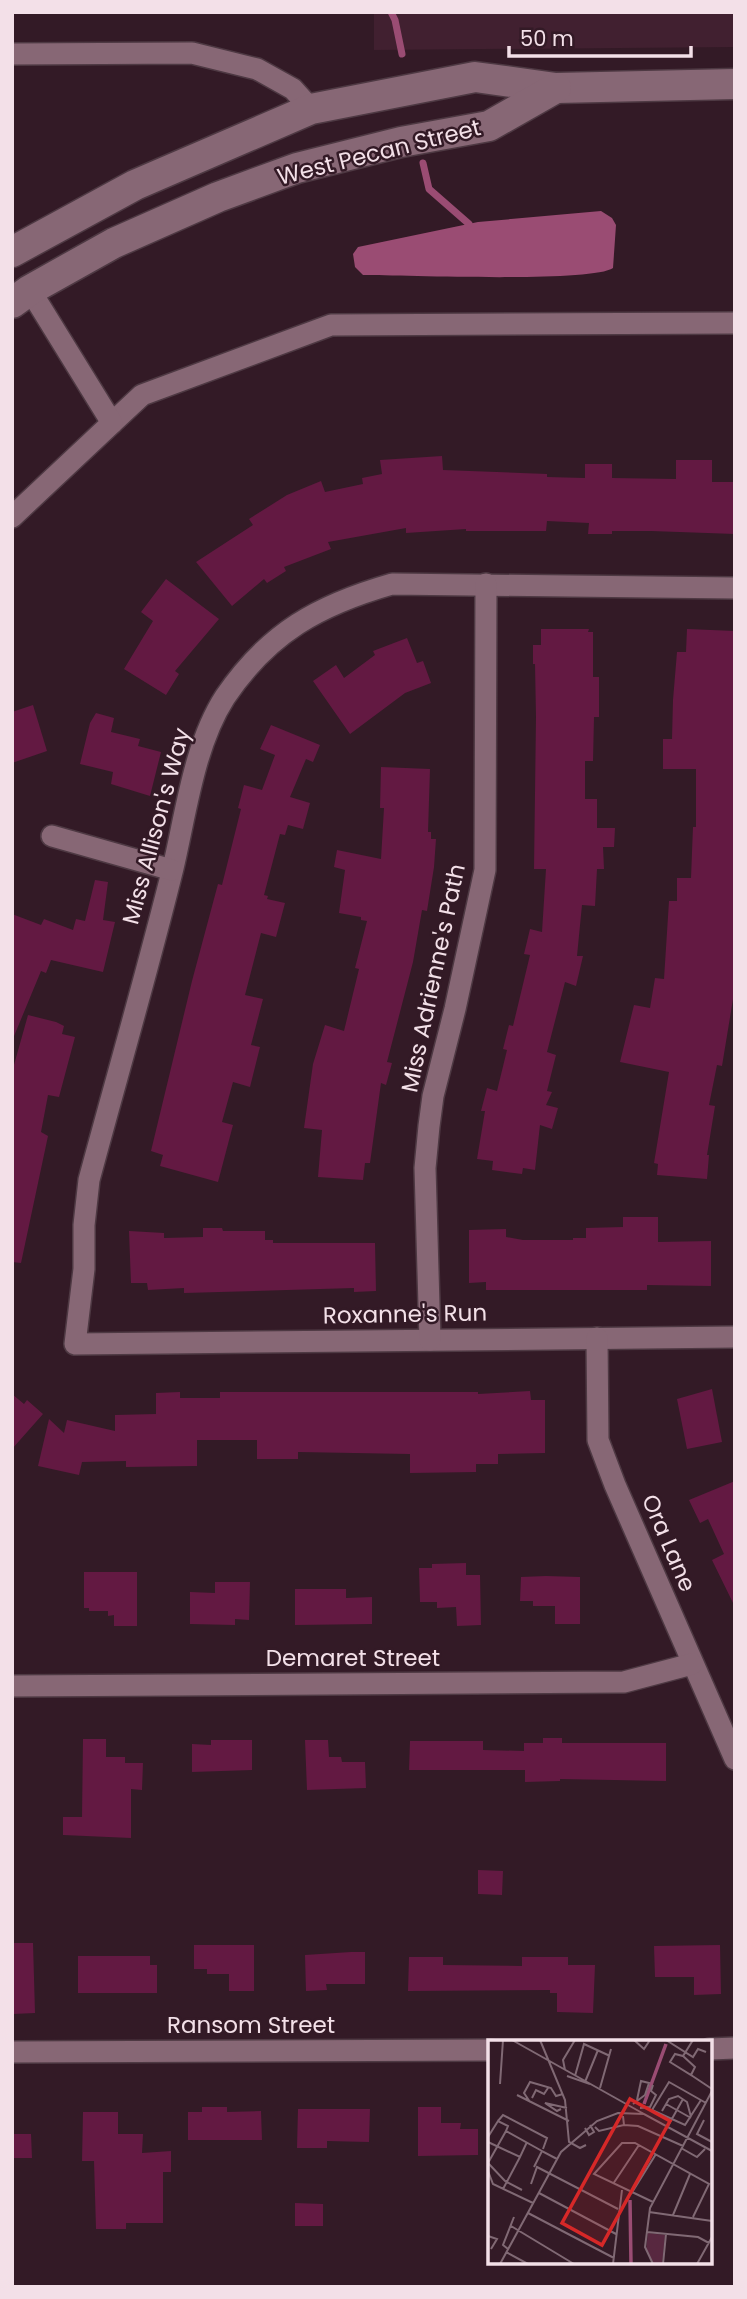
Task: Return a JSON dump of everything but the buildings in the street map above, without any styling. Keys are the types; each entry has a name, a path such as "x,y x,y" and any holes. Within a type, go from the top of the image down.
{"main road":[{"name":"West Pecan Street","path":"12,252 135,185 312,110 475,78 556,88 735,84"},
{"name":"West Pecan Street","path":"21,296 114,243 218,197 297,168 401,142 489,125 556,88"}],"street":[{"path":"12,54 191,53 257,69 293,89 312,110"},
{"path":"21,296 113,423"},
{"path":"12,517 142,395 331,325 735,323"},
{"name":"Miss Allison's Way","path":"75,1344 84,1269 84,1225 89,1180 172,870 200,754 210,724 247,668 307,616 348,596 392,584 735,588"},
{"name":"Miss Adrienne's Path","path":"430,1340 425,1168 429,1126 433,1096 485,870 486,584"},
{"path":"51,836 172,870"},
{"name":"Roxanne's Run","path":"75,1344 735,1337"},
{"name":"Ora Lane","path":"597,1338 598,1440 615,1485 735,1759"},
{"name":"Demaret Street","path":"12,1686 624,1682 692,1664"},
{"path":"712,2049 735,2049"},
{"name":"Ransom Street","path":"12,2052 488,2050"}],"shaded area":[{"path":"374,12 735,12 735,47 374,50"},
{"path":"601,211 612,218 616,225 613,268 598,273 535,277 363,275 355,267 353,254 358,247 478,222"}],"waterway":[{"path":"391,12 402,54"},
{"path":"423,163 429,189 469,224"}]}
